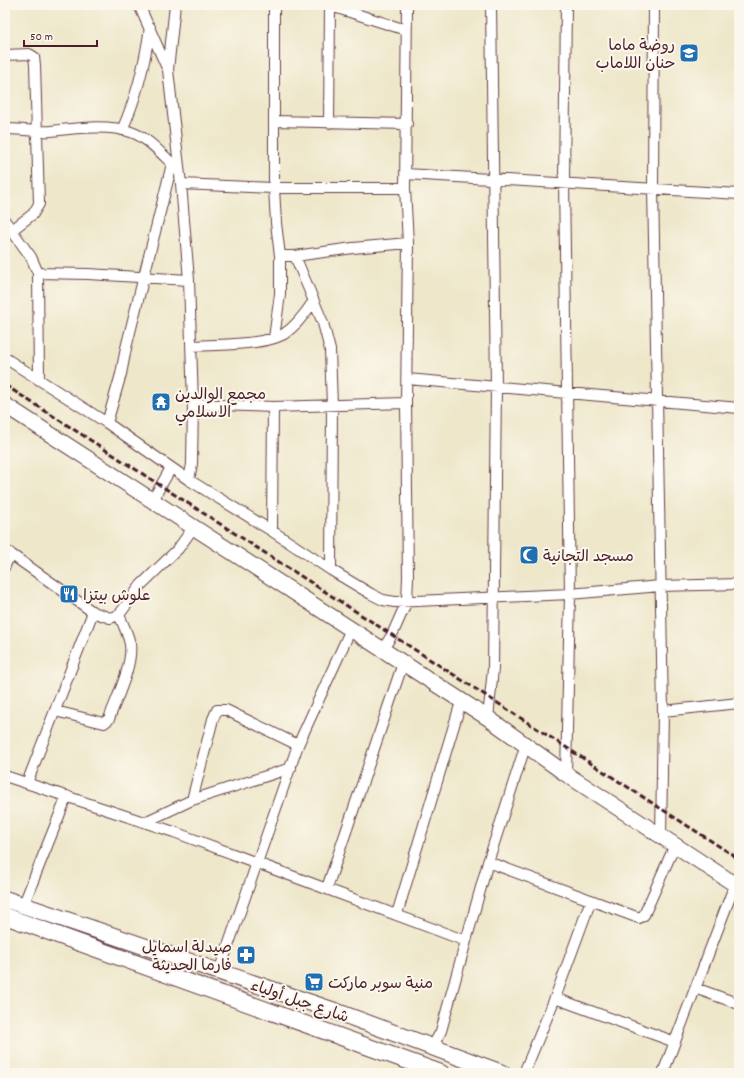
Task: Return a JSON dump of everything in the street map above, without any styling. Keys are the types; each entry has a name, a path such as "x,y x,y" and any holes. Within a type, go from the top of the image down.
{"main road":[{"name":"شارع جبل أولياء","path":"5,899 433,1046 502,1073"},
{"name":"شارع جبل أولياء","path":"5,916 441,1073"}],"street":[{"path":"139,5 168,70"},
{"path":"175,5 168,70 176,167 181,184 189,280 193,404 192,464 189,480"},
{"path":"274,5 274,188 280,256 280,294 274,338"},
{"path":"329,122 329,5 406,30"},
{"path":"383,649 392,635 407,601 408,505 406,379 408,244 405,188 407,124 407,5"},
{"path":"488,718 493,669 495,596 496,386 491,5"},
{"path":"566,5 564,182 570,594 566,774"},
{"path":"654,5 653,188 663,711 661,836"},
{"path":"122,130 132,106 142,73 150,27"},
{"path":"5,55 29,54 34,57 39,204 33,214 12,230"},
{"path":"275,121 407,124"},
{"path":"5,129 50,131 75,128 122,130 142,137 176,167"},
{"path":"107,424 121,374 143,278 176,167"},
{"path":"406,174 564,182 739,194"},
{"path":"181,184 274,188 405,188"},
{"path":"5,221 31,257 38,273 40,380"},
{"path":"280,256 295,256 353,248 408,244"},
{"path":"295,256 313,302 323,322 330,350 332,405 331,570"},
{"path":"38,273 88,274 189,280"},
{"path":"192,346 232,344 274,338 294,326 313,302"},
{"path":"5,358 107,424 189,480 272,531 331,570 383,600 395,602 495,596 570,594 660,586 739,584"},
{"path":"406,379 739,408"},
{"path":"193,404 273,407 406,403"},
{"path":"5,405 193,528 383,649 461,702 488,718 566,774 737,886 695,988 663,1073"},
{"path":"272,531 273,407"},
{"path":"152,501 171,468"},
{"path":"5,566 7,552 93,612 110,618 119,615 141,585 178,548 193,528"},
{"path":"27,783 93,612"},
{"path":"55,711 96,722 104,723 109,719 123,682 129,656 130,645 128,635 119,615"},
{"path":"219,972 298,745 351,629"},
{"path":"326,888 403,663"},
{"path":"397,914 461,702"},
{"path":"663,711 739,703"},
{"path":"192,800 213,719 217,710 226,710 298,745"},
{"path":"433,1046 441,1031 488,862 526,744"},
{"path":"145,822 192,800 291,768"},
{"path":"5,776 145,822 397,914 466,941"},
{"path":"23,906 67,796"},
{"path":"488,862 641,917 675,845"},
{"path":"524,1073 555,998 591,900"},
{"path":"695,988 739,1004"},
{"path":"555,998 675,1042"}],"railway":[{"path":"5,385 739,859"}],"place":[{"name":"روضة ماما حنان اللاماب","path":"689,53"},
{"name":"مجمع الوالدين الاسلامي","path":"161,402"},
{"name":"مسجد التجانية","path":"529,555"},
{"name":"علوش بيتزا","path":"69,594"},
{"name":"صيدلة اسمايل فارما الحديثة","path":"246,955"},
{"name":"منية سوبر ماركت","path":"314,982"}]}
